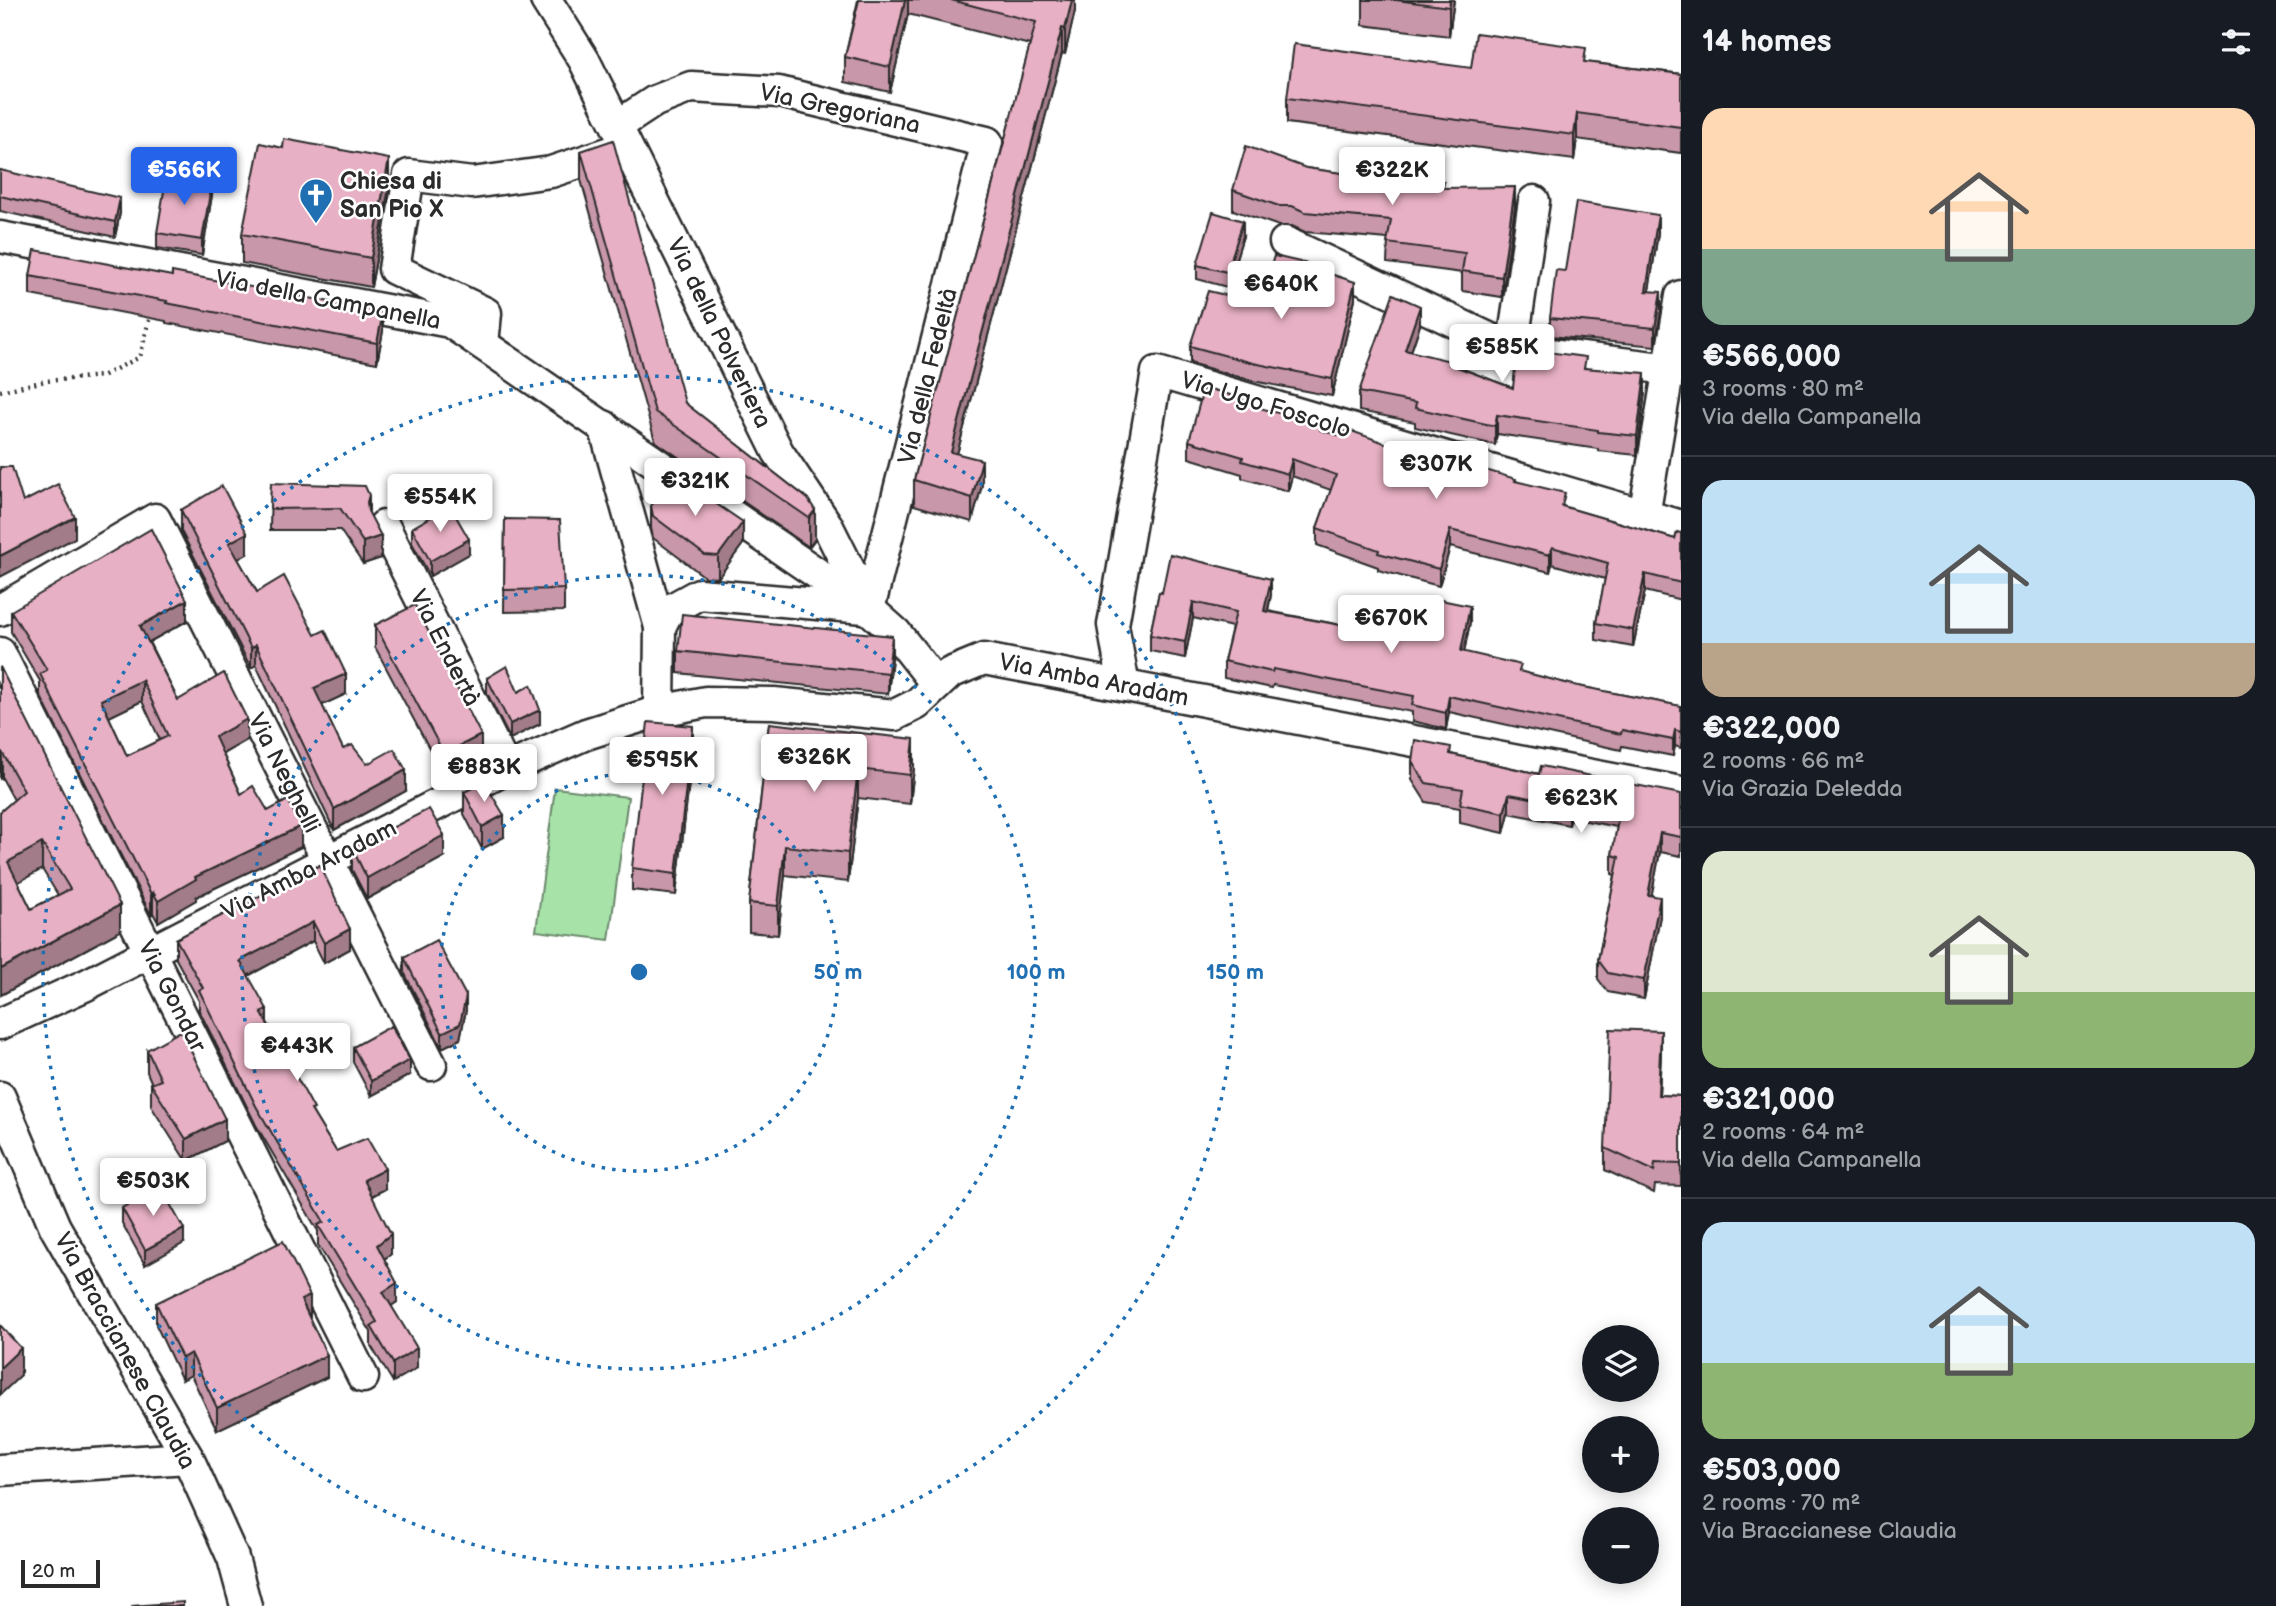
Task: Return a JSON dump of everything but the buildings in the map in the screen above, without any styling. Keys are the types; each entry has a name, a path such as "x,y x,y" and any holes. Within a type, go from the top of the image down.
{"street":[{"name":"Via della Polveriera","path":"547,1 583,60 622,136 778,452 827,525 869,609 896,633 937,685"},
{"name":"Via Gregoriana","path":"483,344 486,313 394,269 409,175 472,183 551,172 622,136 655,101 691,86 779,92 987,142"},
{"name":"Via della Fedeltà","path":"869,609 987,142"},
{"path":"1513,349 1534,201"},
{"name":"Via della Campanella","path":"0,237 450,322 869,609"},
{"path":"1285,242 1513,349 1669,369"},
{"path":"1644,516 1681,296"},
{"name":"Via Ugo Foscolo","path":"1124,686 1113,625 1157,372 1681,526"},
{"path":"604,426 660,628 659,711"},
{"name":"Via Neghelli","path":"0,610 155,519 431,1065"},
{"name":"Via Endertà","path":"384,526 506,769"},
{"path":"660,628 668,611 699,594 869,609"},
{"name":"Via Gondar","path":"0,653 363,1377"},
{"name":"Via Amba Aradam","path":"0,1024 86,985 506,769 586,734 659,711 706,702 760,703 895,715 917,704 950,673 984,659 1681,792"},
{"name":"Via Braccianese Claudia","path":"0,1097 55,1227 188,1458 233,1558 246,1606"},
{"path":"0,1470 188,1458"}],"path":[{"path":"0,391 46,382 102,376 140,357 161,268"}],"green space":[{"path":"555,788 628,797 609,940 536,931"}],"place":[{"name":"Chiesa di San Pio X","path":"316,225"}]}
